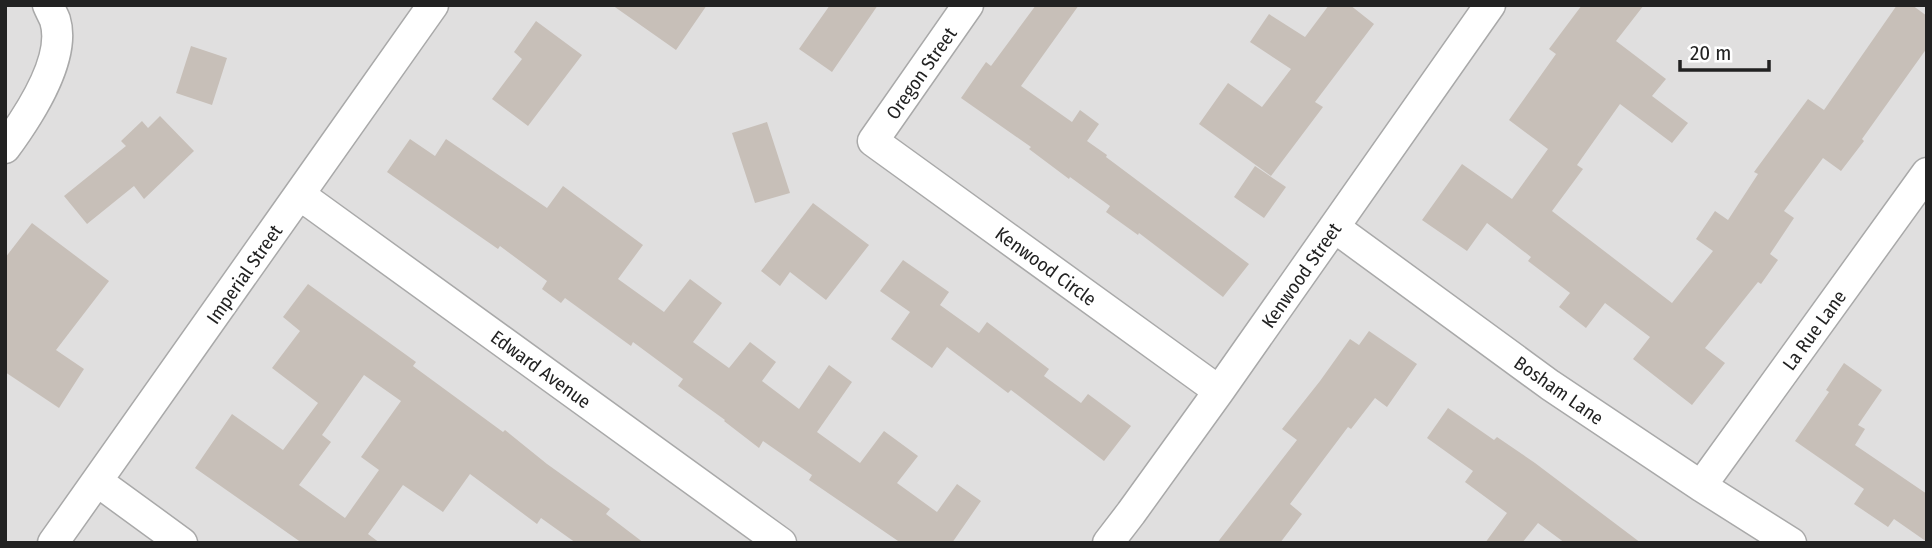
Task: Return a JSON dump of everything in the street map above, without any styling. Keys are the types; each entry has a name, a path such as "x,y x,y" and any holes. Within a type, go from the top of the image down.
{"street":[{"name":"Imperial Street","path":"53,543 433,5"},
{"name":"Oregon Street","path":"873,141 968,5"},
{"name":"Kenwood Street","path":"1108,543 1219,391 1490,5"},
{"path":"5,148 35,102 52,66 57,43 52,14"},
{"name":"Kenwood Circle","path":"873,141 1219,391"},
{"name":"La Rue Lane","path":"1701,486 1927,173"},
{"name":"Edward Avenue","path":"300,195 781,543"},
{"name":"Bosham Lane","path":"1334,227 1550,385 1791,543"},
{"path":"97,481 182,543"}],"shaded area":[{"path":"5,5 1927,5 1927,543 5,543"}],"building":[{"path":"612,5 707,5 676,50"},
{"path":"830,5 878,5 832,72 799,49"},
{"path":"1036,5 1079,5 1021,86 1072,122 1080,110 1099,124 1087,141 1249,264 1223,297 1139,233 1138,235 1106,212 1110,206 1070,177 1069,179 1029,149 1031,147 961,98 986,62 991,66"},
{"path":"1329,5 1350,5 1374,24 1315,102 1323,107 1271,176 1199,124 1228,83 1262,107 1291,69 1250,42 1269,14 1305,37"},
{"path":"1582,5 1644,5 1616,41 1666,79 1652,96 1688,123 1672,143 1620,104 1577,165 1583,169 1552,211 1672,303 1713,251 1696,239 1715,211 1728,220 1758,174 1754,172 1808,99 1824,110 1897,5 1912,5 1927,16 1927,48 1862,139 1864,141 1841,171 1823,158 1784,211 1794,218 1770,254 1778,260 1761,284 1758,282 1705,348 1725,363 1692,405 1633,359 1650,337 1605,303 1586,328 1559,307 1570,293 1528,261 1531,257 1487,223 1467,251 1422,220 1462,164 1512,199 1548,149 1509,120 1556,54 1549,49"},
{"path":"536,21 582,55 528,126 492,99 522,59 514,52"},
{"path":"191,46 227,58 212,105 176,93"},
{"path":"160,116 194,151 144,199 134,186 87,224 64,196 126,146 121,141 142,121 148,128"},
{"path":"767,122 790,193 755,203 732,133"},
{"path":"410,139 435,156 446,139 547,208 563,186 643,245 618,279 664,312 690,279 722,303 693,342 729,368 750,342 776,362 762,381 799,409 829,365 852,382 817,432 860,463 884,431 918,456 897,483 937,512 957,484 981,501 952,543 901,543 809,480 812,475 763,441 759,448 678,386 683,379 633,342 631,346 565,298 561,303 542,289 547,281 500,246 498,249 387,172"},
{"path":"1255,166 1286,187 1264,218 1234,197"},
{"path":"813,203 869,245 826,300 790,272 780,286 761,271"},
{"path":"32,223 109,281 56,350 84,369 59,408 5,372 5,258"},
{"path":"903,260 949,292 940,305 979,333 987,322 1049,369 1044,376 1081,403 1088,394 1131,426 1104,461 1011,390 1008,393 947,347 932,368 891,339 910,312 880,291"},
{"path":"308,284 416,362 413,366 503,432 505,430 610,509 606,514 644,543 576,543 541,518 537,524 470,474 443,512 403,485 368,534 380,543 302,543 195,468 232,414 283,450 318,403 272,368 300,331 283,317","holes":["364,375 401,401 361,457 379,470 345,518 299,485 331,442 322,435"]},
{"path":"1369,331 1417,364 1387,407 1375,398 1351,429 1348,427 1290,504 1302,514 1280,543 1217,543 1297,440 1282,429 1350,339 1359,345"},
{"path":"1844,363 1882,390 1858,425 1865,429 1855,445 1927,494 1927,542 1894,519 1888,527 1854,504 1864,489 1795,441 1829,392 1826,390"},
{"path":"1448,408 1494,440 1497,437 1535,463 1641,543 1565,543 1538,523 1522,543 1485,543 1507,513 1465,482 1473,471 1427,438"}]}
